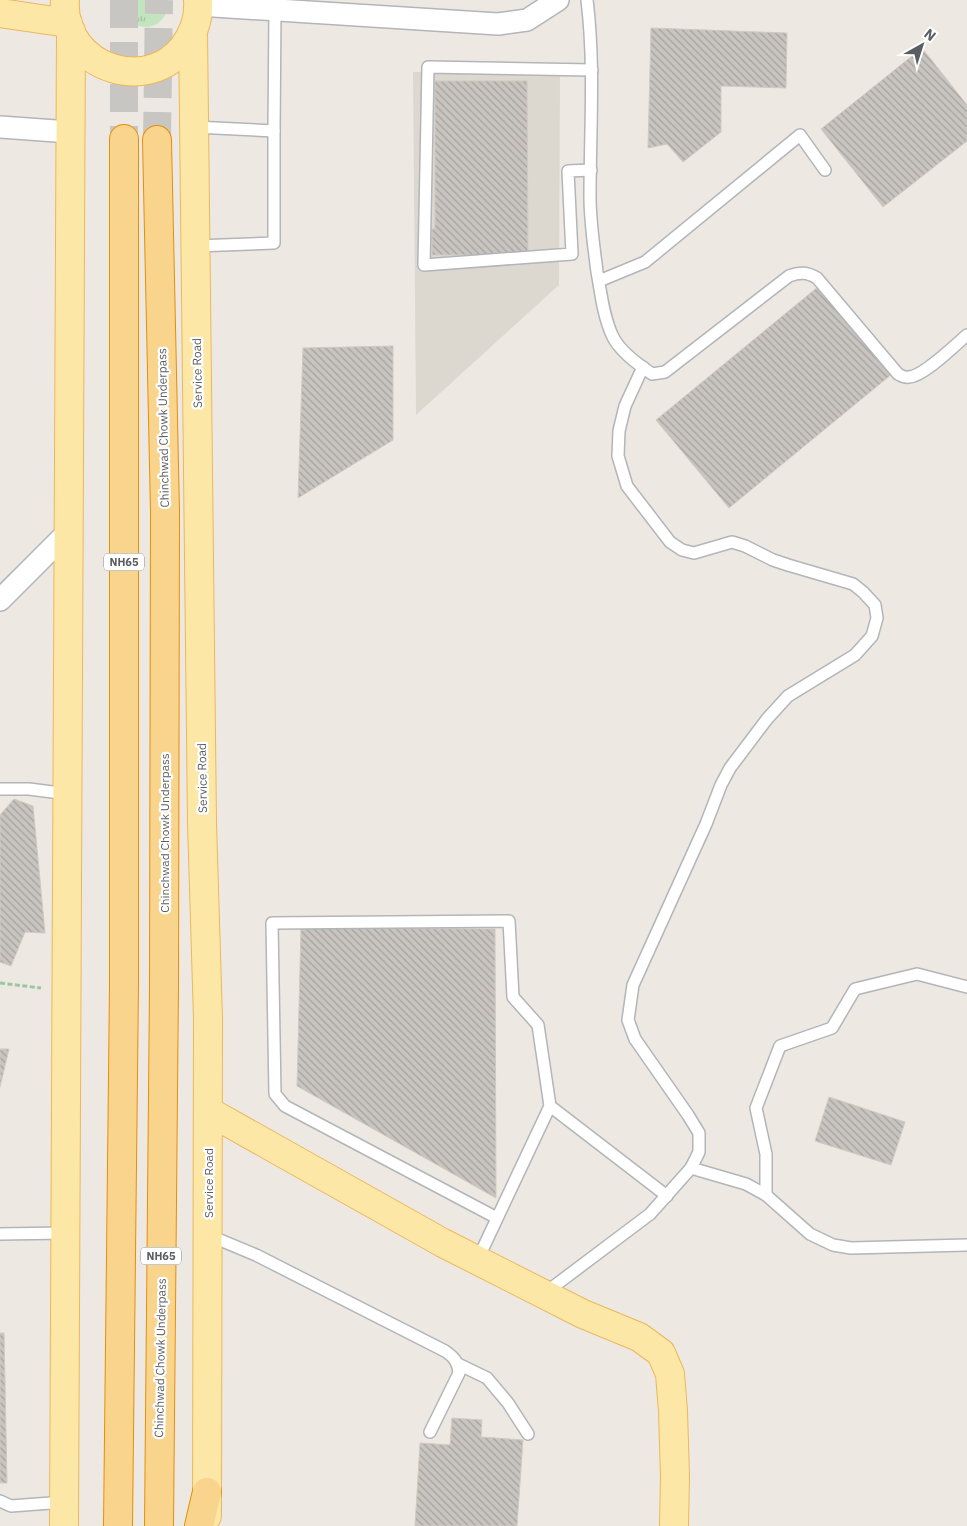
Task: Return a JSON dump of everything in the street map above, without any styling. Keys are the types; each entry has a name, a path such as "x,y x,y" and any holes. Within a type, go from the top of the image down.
{"highway":[{"name":"NH65","path":"118,1526 124,985 124,139"},
{"name":"Chinchwad Chowk Underpass","path":"157,140 165,512 164,986 158,1526"},
{"path":"97,1526 118,1484"},
{"path":"199,1526 207,1492"}],"main road":[{"path":"68,18 77,43 96,61 119,71 133,72 145,71 169,60 180,52 196,12"},
{"name":"Service Road","path":"196,12 195,127 202,823 208,1019 207,1526"},
{"path":"0,13 68,18"},
{"path":"64,1514 69,531 70,132 68,18"},
{"path":"208,1111 477,1261 584,1314 639,1337 661,1353 670,1374 673,1411 674,1526"}],"street":[{"path":"196,12 275,10 498,24 527,20 558,0"},
{"path":"0,127 70,132"},
{"path":"0,600 69,531"}],"lane":[{"path":"587,0 592,70 590,170 592,236 604,312 612,336 630,357 652,374 665,372 788,276 798,272 818,278 898,374 906,378 916,376 967,335"},
{"path":"196,246 274,243 275,10"},
{"path":"590,170 568,171 572,254 424,265 428,67 592,70"},
{"path":"195,127 274,131"},
{"path":"599,281 645,262 800,135 824,170"},
{"path":"544,1294 650,1214 691,1168 699,1152 699,1133 635,1040 628,1020 633,986 730,768 788,696 855,655 872,636 877,618 875,605 853,584 773,560 745,546 732,542 694,553 682,550 670,542 627,486 618,456 619,431 625,406 643,367"},
{"path":"0,789 29,789 68,794"},
{"path":"477,1261 550,1106 538,1026 513,997 509,921 272,923 275,1094 285,1106 497,1218"},
{"path":"766,1195 766,1154 756,1108 780,1046 832,1028 855,989 917,974 967,987"},
{"path":"550,1106 667,1196"},
{"path":"691,1168 746,1184 766,1195 810,1234 833,1246 851,1248 967,1245"},
{"path":"0,1234 66,1233"},
{"path":"208,1235 256,1255 445,1351 458,1364 487,1378 508,1403 528,1434"},
{"path":"430,1432 458,1373 458,1364"},
{"path":"0,1501 11,1506 64,1514"}],"path":[{"path":"0,983 67,991"}],"shaded area":[{"path":"560,71 559,285 416,415 413,72"}],"green space":[{"path":"123,0 169,0 166,13 160,22 152,26 143,27 134,24 127,18 123,10"}],"building":[{"path":"651,28 787,33 786,88 721,86 721,132 683,162 667,144 648,148"},
{"path":"922,48 967,105 967,141 883,207 821,129"},
{"path":"435,81 527,81 528,255 432,255 432,229 435,229"},
{"path":"819,286 892,374 729,508 656,420"},
{"path":"393,346 393,440 298,498 303,348"},
{"path":"14,799 33,806 45,933 25,932 11,966 0,962 0,815"},
{"path":"301,928 495,929 496,1198 297,1086"},
{"path":"0,1049 9,1049 0,1087"},
{"path":"829,1097 905,1122 891,1165 815,1141"},
{"path":"0,1333 4,1333 7,1483 0,1483"},
{"path":"452,1418 482,1420 481,1437 523,1440 517,1526 415,1526 420,1443 450,1445"}],"tunnel":[{"path":"124,0 124,139"},
{"path":"157,140 159,0"}]}
